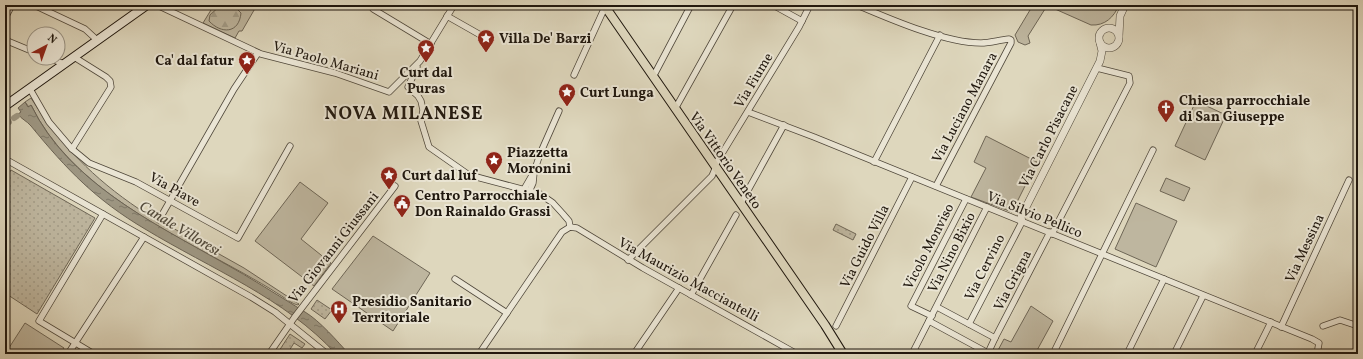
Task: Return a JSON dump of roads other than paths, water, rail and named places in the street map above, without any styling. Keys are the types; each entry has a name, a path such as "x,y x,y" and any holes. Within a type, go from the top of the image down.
{"main road":[{"path":"66,63 147,5"},
{"name":"Via Vittorio Veneto","path":"604,6 828,329 848,354"},
{"path":"5,106 61,66"},
{"name":"Via Vittorio Veneto","path":"828,329 843,354"}],"street":[{"path":"5,18 12,5"},
{"path":"34,5 85,29 97,40"},
{"name":"Via Paolo Mariani","path":"157,5 258,53 335,73 388,92 392,90 420,61"},
{"path":"371,5 373,9 431,44"},
{"path":"454,5 420,61 408,87 418,96 421,101 423,110 421,121 427,145 469,175 540,194 553,203 568,219 570,227 562,232 479,354"},
{"path":"653,77 692,5"},
{"path":"676,109 733,5"},
{"path":"773,5 802,21"},
{"name":"Via Fiume","path":"628,260 711,177 715,169 715,165 748,112 810,5"},
{"path":"857,5 890,19 940,35 874,162"},
{"path":"1120,16 1099,36 1100,43 1106,48 1113,48 1118,43 1120,16 1125,5"},
{"path":"574,75 604,6"},
{"path":"447,16 484,37"},
{"path":"1105,29 1116,30 1119,37"},
{"name":"Via Luciano Manara","path":"936,186 1011,43 1009,39 983,43 966,42 940,35"},
{"path":"5,40 26,49"},
{"name":"Via Carlo Pisacane","path":"1022,222 1021,217 1098,65 1102,52 1100,43"},
{"name":"Via Carlo Pisacane","path":"1098,65 1113,48"},
{"path":"159,220 234,89 258,53"},
{"path":"72,149 111,87 110,81 106,77 74,58"},
{"name":"Via Grigna","path":"995,338 1130,83 1129,76 1098,65"},
{"name":"Via Piave","path":"30,89 49,122 72,149 89,163 136,182 238,238 290,146"},
{"path":"526,191 559,111"},
{"name":"Via Silvio Pellico","path":"748,112 936,186 1203,296 1312,339 1319,343 1317,354"},
{"path":"741,204 784,125"},
{"path":"1053,354 1153,150"},
{"path":"5,159 252,297 289,323 327,354"},
{"name":"Via Guido Villa","path":"836,326 912,177"},
{"name":"Via Messina","path":"1281,326 1349,180"},
{"name":"Via Giovanni Giussani","path":"269,354 289,323 395,186"},
{"name":"Vicolo Monviso","path":"930,319 911,306 966,199"},
{"name":"Via Nino Bixio","path":"912,354 987,207"},
{"path":"94,354 75,344 39,321 103,214"},
{"path":"692,295 736,215"},
{"name":"Via Cervino","path":"969,324 1022,222"},
{"name":"Via Maurizio Macciantelli","path":"570,227 577,228 628,260 692,295 788,352 797,354"},
{"path":"68,354 144,237"},
{"path":"455,279 507,313"},
{"path":"1127,354 1164,279"},
{"path":"634,354 679,288"},
{"path":"1174,354 1203,296"},
{"name":"Via Nino Bixio","path":"936,307 995,338"},
{"path":"930,319 988,353 995,338"},
{"path":"1323,326 1340,320 1358,326"},
{"path":"1255,354 1271,322"}],"water":[{"path":"25,102 28,107 31,105 47,132 67,156 89,178 141,215 244,274 311,316 334,337 349,354 336,354 316,334 271,300 170,244 112,207 83,183 57,157 29,124 19,116 18,114 21,112 18,108"}],"waterway":[{"path":"5,124 9,122"}],"place":[{"name":"Villa De' Barzi","path":"486,53"},
{"name":"Curt dal Puras","path":"426,63"},
{"name":"Ca' dal fatur","path":"247,75"},
{"name":"Curt Lunga","path":"567,107"},
{"name":"Chiesa parrocchiale di San Giuseppe","path":"1166,123"},
{"name":"Piazzetta Moronini","path":"494,175"},
{"name":"Curt dal luf","path":"389,190"},
{"name":"Centro Parrocchiale Don Rainaldo Grassi","path":"402,218"},
{"name":"Presidio Sanitario Territoriale","path":"339,324"}],"district":[{"name":"NOVA MILANESE","path":"404,113"}],"water label":[{"name":"Canale Villoresi","path":"180,228"}]}
